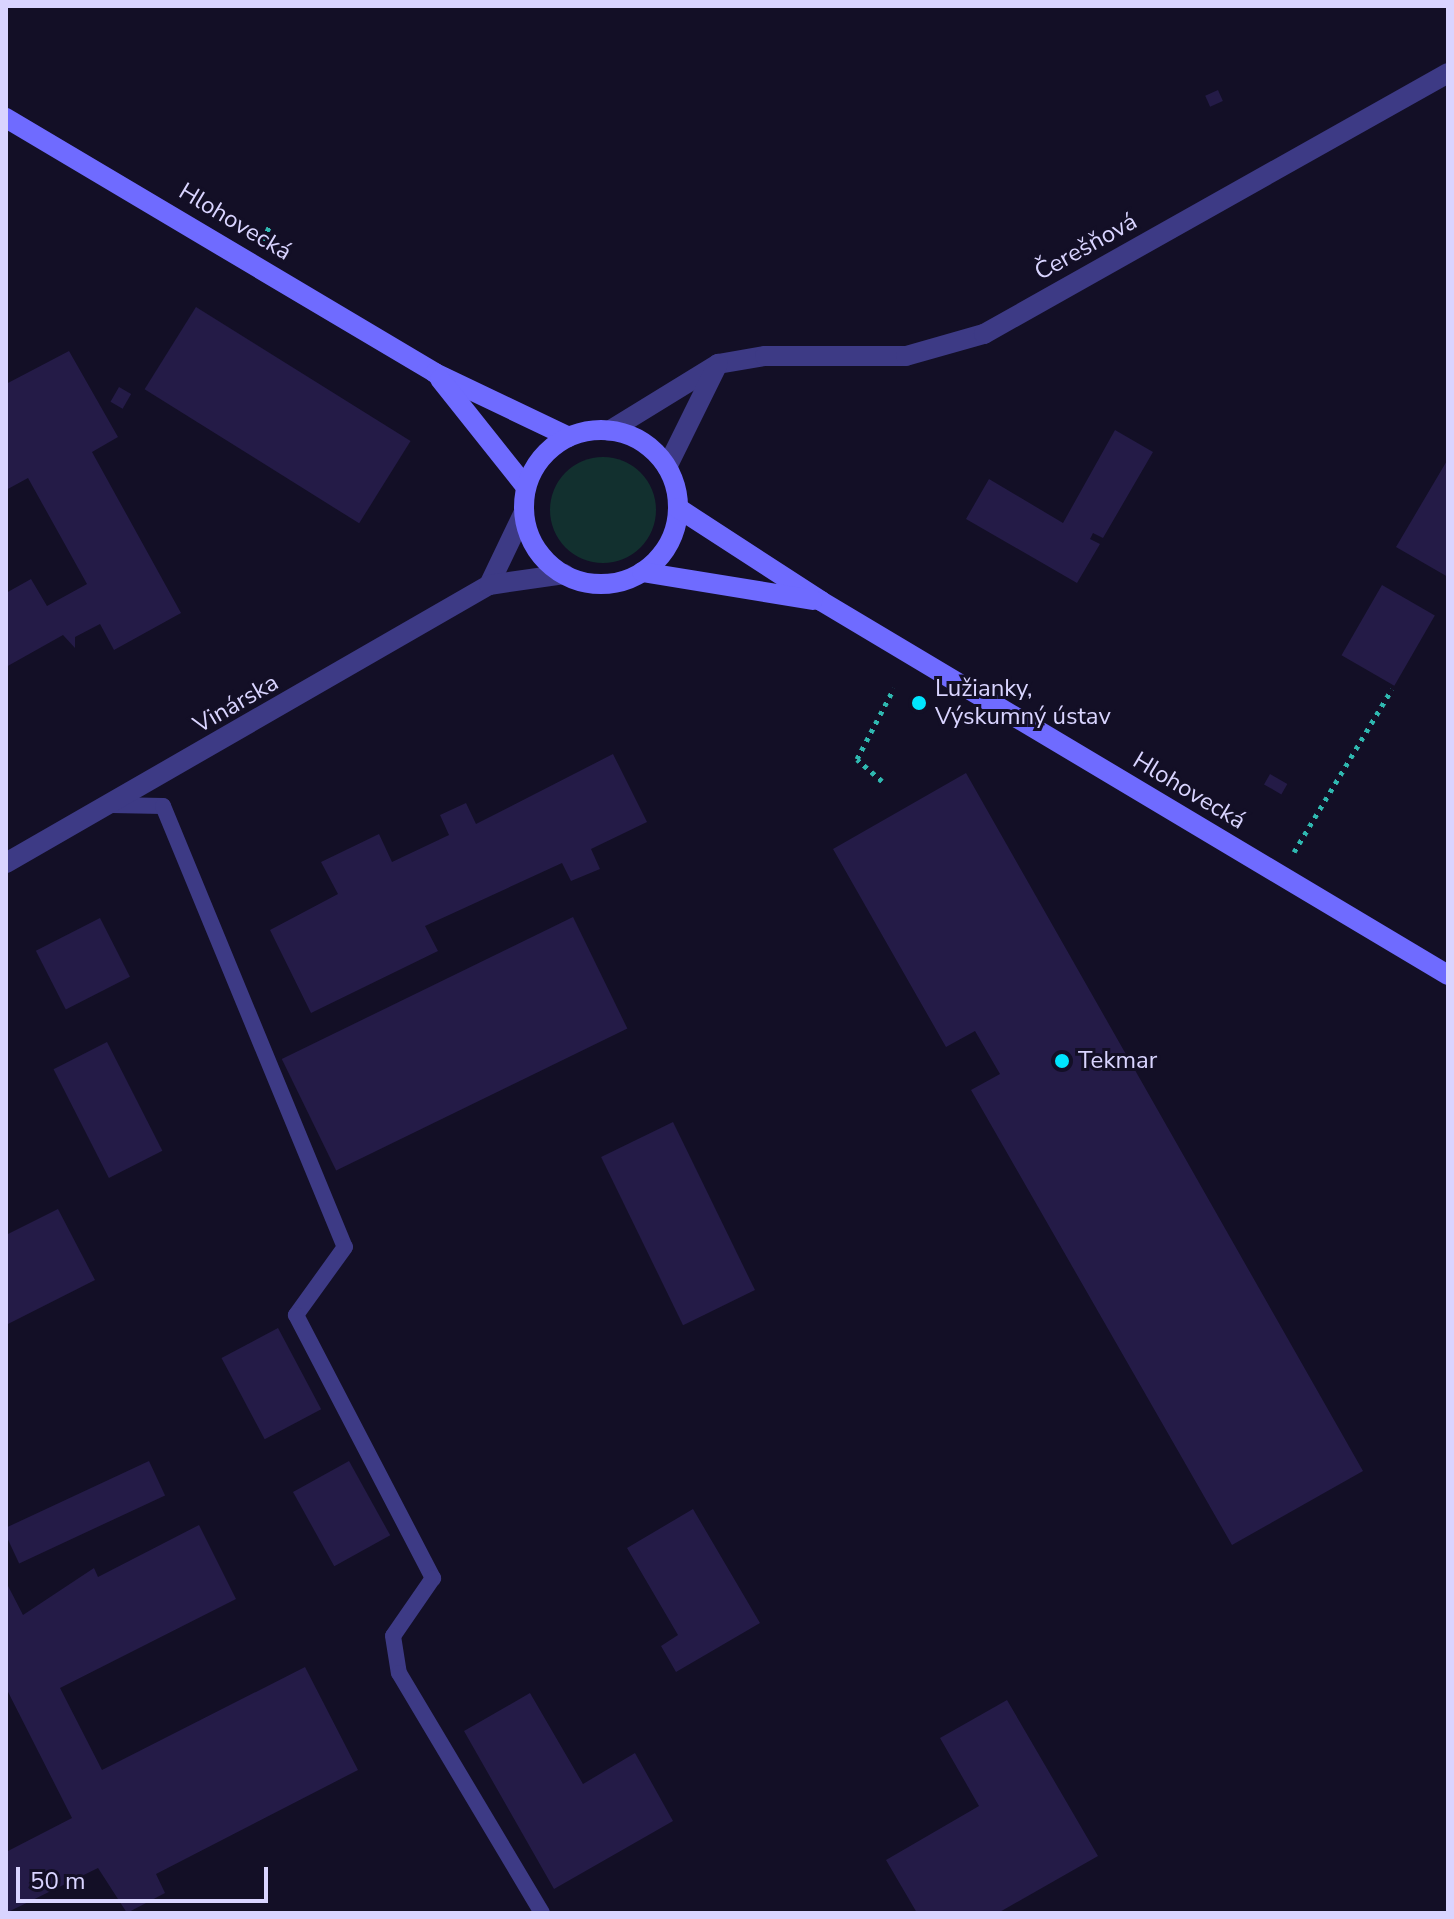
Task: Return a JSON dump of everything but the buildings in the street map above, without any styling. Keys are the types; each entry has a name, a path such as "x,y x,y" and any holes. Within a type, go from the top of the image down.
{"main road":[{"name":"Hlohovecká","path":"6,118 435,373 569,437"},
{"name":"Hlohovecká","path":"435,373 526,487"},
{"path":"609,431 642,442 667,467 678,508 672,537 642,572 595,583 564,574 536,548 524,512 526,487 542,457 569,437 609,431"},
{"name":"Hlohovecká","path":"678,508 821,601 1448,975"},
{"name":"Hlohovecká","path":"642,572 821,601"}],"street":[{"name":"Čerešňová","path":"609,431 718,364 765,356 906,356 984,334 1448,73"},
{"path":"667,467 718,364"},
{"path":"489,585 524,512"},
{"name":"Vinárska","path":"6,863 112,805 489,585 564,574"}],"lane":[{"path":"112,805 163,806 345,1247 296,1315 433,1578 393,1636 399,1673 542,1913"}],"path":[{"path":"882,781 857,759 894,688"},
{"path":"1305,858 1294,852 1392,689"}],"green space":[{"path":"603,457 623,461 640,473 652,490 656,510 652,530 640,547 623,559 603,563 583,559 566,547 554,530 550,510 554,490 566,473 583,461"}],"place":[{"name":"Lužianky, Výskumný ústav","path":"919,703"},
{"name":"Tekmar","path":"1062,1061"}]}
